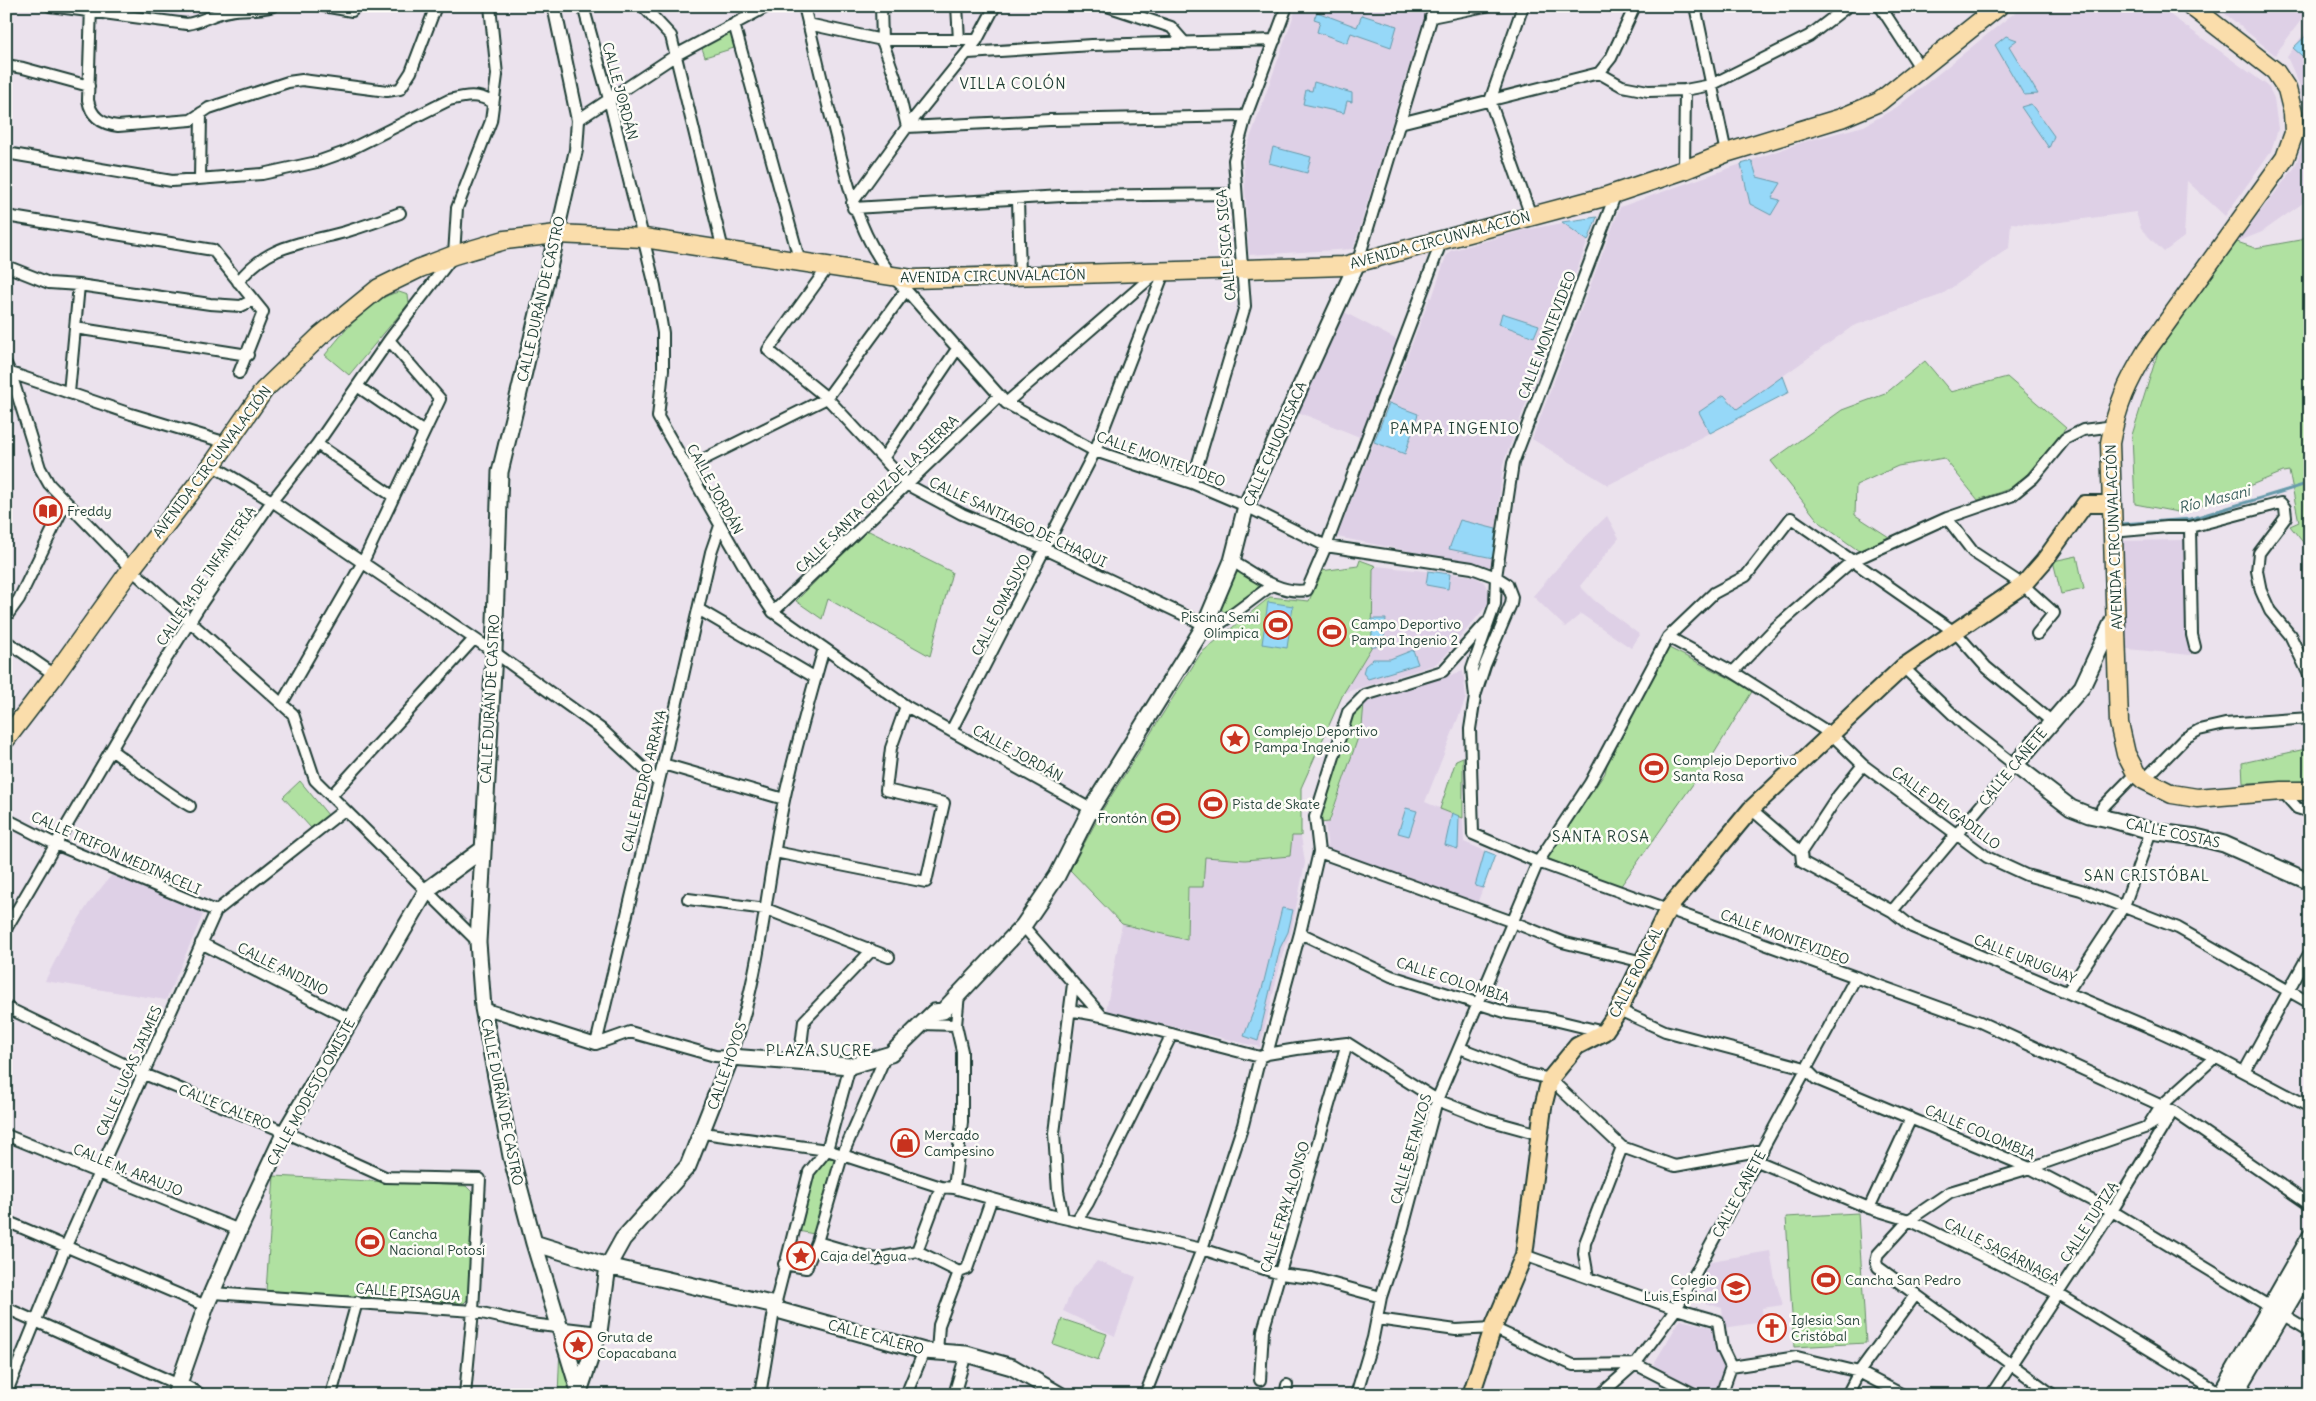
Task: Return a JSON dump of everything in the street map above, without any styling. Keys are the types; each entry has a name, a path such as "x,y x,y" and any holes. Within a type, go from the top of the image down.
{"highway":[{"name":"AVENIDA CIRCUNVALACIÓN","path":"6,738 55,675 131,569 212,465 264,390 320,336 379,288 420,268 454,255 505,240 557,234 644,238 912,279 1344,266 1616,194 1726,153 1848,115 1878,102 1999,6"},
{"name":"AVENIDA CIRCUNVALACIÓN","path":"2140,777 2126,754 2119,723 2117,613 2112,532 2110,443 2114,426 2127,384 2147,350 2285,158 2294,133 2293,113 2287,89 2275,71 2191,6"},
{"path":"2140,777 2172,794 2197,798 2282,791 2310,791"}],"main road":[{"name":"CALLE DURÁN DE CASTRO","path":"557,234 500,472 494,652 478,942 483,1008 510,1156 534,1243 561,1328 578,1393"},
{"name":"CALLE CHUQUISACA","path":"850,1066 891,1054 934,1012 943,1011 1023,926 1057,876 1091,810 1205,625 1232,561 1246,506 1358,261"},
{"name":"CALLE RONCAL","path":"1471,1395 1493,1328 1524,1255 1539,1134 1550,1079 1577,1046 1604,1032 1619,1010 1668,909 1751,809 1903,667 1956,633 2023,585 2044,561 2085,504 2112,504"},
{"name":"CALLE CAÑETE","path":"2015,765 2082,687 2117,613"},
{"name":"CALLE COSTAS","path":"2015,765 2071,808 2089,815 2151,831 2196,837 2224,844 2310,882"},
{"name":"CALLE MODESTO OMISTE","path":"177,1390 210,1300 239,1230 286,1132 426,890 483,849"},
{"path":"731,1057 850,1066"},
{"name":"CALLE HOYOS","path":"578,1393 599,1332 608,1266 623,1239 688,1166 731,1057"},
{"path":"2225,1394 2310,1237"},
{"name":"CALLE CALERO","path":"534,1243 608,1266 774,1307 930,1352 966,1354 1012,1367 1060,1395"},
{"path":"2225,1394 2284,1315 2310,1267"},
{"path":"177,1390 197,1395"}],"street":[{"path":"50,6 91,9 188,24 200,22 230,10 259,11 273,6"},
{"path":"323,6 352,11"},
{"path":"91,9 88,86 90,110 106,124 118,126 190,120 210,108 288,82 302,80 387,92 400,89 411,72 436,6"},
{"path":"454,255 457,208 491,121 494,103 497,75 490,6"},
{"name":"CALLE DURÁN DE CASTRO","path":"554,6 578,120 576,150 557,234"},
{"name":"CALLE JORDÁN","path":"583,6 644,238 663,333 664,370 658,417 756,587 773,612 906,706 1091,810"},
{"path":"643,6 671,36 723,250"},
{"name":"CALLE MONTEVIDEO","path":"804,6 853,206 879,259 892,277 906,290 1002,400 1095,451 1192,483 1246,506 1326,546 1472,568 1496,577"},
{"path":"881,6 882,40 896,80 907,127"},
{"path":"957,6 959,40"},
{"path":"853,206 907,127 978,40 995,6"},
{"path":"1107,6 1171,27 1185,43"},
{"name":"CALLE SICA SICA","path":"1192,483 1245,306 1235,194 1234,160 1246,116 1287,6"},
{"name":"CALLE CHUQUISACA","path":"1358,261 1435,6"},
{"path":"1431,17 1486,6"},
{"path":"1523,6 1490,101 1531,216"},
{"path":"1400,123 1599,73 1611,58 1635,6"},
{"path":"1695,6 1710,85 1726,153"},
{"path":"1599,73 1622,86 1648,91 1685,90 1710,85 1809,36 1848,6"},
{"path":"1880,6 1921,69"},
{"path":"578,120 676,55 763,7"},
{"path":"734,24 800,262"},
{"path":"808,24 882,40 978,40"},
{"path":"968,53 1275,40"},
{"path":"6,65 88,86"},
{"path":"1684,170 1685,90"},
{"path":"6,153 172,181 262,174 317,162 345,152 449,100 466,96 484,96 494,103"},
{"path":"200,179 202,114"},
{"path":"907,127 1050,120 1246,116"},
{"path":"853,206 1062,196 1235,194"},
{"name":"CALLE MONTEVIDEO","path":"1616,194 1513,462 1496,577 1495,604 1472,669 1475,697 1470,729 1473,834 1538,862 1980,1022 2160,1107 2173,1111 2310,1205"},
{"path":"1018,199 1020,277"},
{"path":"238,282 264,259 294,243 345,232 400,213"},
{"path":"6,216 213,250 263,312 248,355 239,373"},
{"path":"1232,561 1272,585 1299,591 1307,590 1326,546 1442,240"},
{"name":"CALLE 14 DE INFANTERÍA","path":"6,929 10,915 56,844 142,697 191,622 272,501 317,444 389,340 454,255"},
{"path":"6,266 34,279 49,283 79,285 210,304 241,306 253,300"},
{"name":"CALLE SANTIAGO DE CHAQUI","path":"828,267 768,350 827,398 908,485 962,514 1045,549 1205,625"},
{"name":"CALLE SANTA CRUZ DE LA SIERRA","path":"773,612 1002,400 1162,271"},
{"name":"CALLE OMASUYO","path":"951,731 1095,451 1162,271"},
{"path":"69,393 79,285"},
{"path":"688,467 827,398 906,290"},
{"path":"75,328 248,355"},
{"path":"282,703 363,562 440,399 389,340"},
{"path":"884,458 958,349"},
{"path":"8,368 69,393 227,443"},
{"path":"8,368 40,468 49,484 131,569 294,714 315,780 478,942"},
{"path":"357,386 424,432"},
{"path":"1734,672 1775,628 1852,561 1947,518 2011,496 2033,478 2065,439 2083,430 2114,426"},
{"path":"317,444 394,496"},
{"path":"212,465 272,501 494,652 601,729 658,782"},
{"path":"6,617 19,599 66,502"},
{"path":"2112,532 2190,527 2281,503 2285,508 2286,517 2259,553 2260,591 2270,611 2290,635 2310,676"},
{"name":"CALLE BETANZOS","path":"1356,1395 1377,1319 1381,1297 1400,1239 1437,1100 1538,862 1590,783 1668,637 1714,593 1746,576 1792,518 1852,561"},
{"path":"1947,518 1973,552 2023,585 2054,613 2037,634"},
{"name":"CALLE PEDRO ARRAYA","path":"596,1044 663,764 711,552 720,526"},
{"path":"2190,527 2192,635 2195,647"},
{"path":"1852,561 1956,633 1986,666 2051,721"},
{"path":"1475,697 1485,665 1511,604 1512,597 1506,584 1496,577"},
{"path":"1205,625 1221,623 1272,585"},
{"path":"698,609 816,678"},
{"path":"1145,1395 1202,1249 1264,1056 1300,933 1318,852 1315,817 1348,712 1365,695 1443,671 1490,618"},
{"name":"CALLE DELGADILLO","path":"1668,637 1734,672 1831,734 1863,765 1987,857 2026,875 2081,890 2178,928 2286,992 2310,1003"},
{"path":"331,796 474,639"},
{"path":"6,641 55,675"},
{"name":"CALLE HOYOS","path":"731,1057 742,1028 766,909 784,799 824,648"},
{"path":"1903,667 1964,725 2015,765"},
{"path":"775,852 926,882 944,803 886,790 890,748 906,706"},
{"path":"2112,820 2105,817 2102,808 2185,738 2199,730 2225,724 2310,718"},
{"path":"111,750 155,782 162,791 190,806"},
{"path":"663,764 784,799"},
{"path":"1801,852 1838,796 1863,765"},
{"name":"CALLE CAÑETE","path":"1892,911 2015,765"},
{"path":"2282,791 2297,808 2310,812"},
{"name":"CALLE URUGUAY","path":"1751,809 1801,852 1802,862 1892,911 1912,927 2068,991 2215,1057 2310,1107"},
{"name":"CALLE LUCAS JAIMES","path":"6,1394 66,1246 216,911 344,810"},
{"name":"CALLE TRIFON MEDINACELI","path":"6,819 56,844 216,911"},
{"path":"2068,991 2124,906 2151,831"},
{"path":"1318,852 1513,922 1562,942 1643,962"},
{"path":"688,899 766,909 889,957"},
{"path":"1023,926 1102,1016"},
{"name":"CALLE COLOMBIA","path":"1300,933 1391,976 1508,1013 1546,1018 1604,1032"},
{"name":"CALLE ANDINO","path":"201,942 352,1020"},
{"path":"799,1062 804,1021 872,950"},
{"path":"2244,1072 2286,992 2310,952"},
{"name":"CALLE CAÑETE","path":"1600,1395 1636,1364 1676,1310 1763,1150 1805,1068 1856,978"},
{"path":"1062,1218 1054,1133 1073,984"},
{"path":"954,1188 962,1122 962,1051 956,1025 959,994"},
{"name":"CALLE CALERO","path":"6,1007 144,1074 286,1132 385,1177 480,1178 473,1311"},
{"path":"483,1008 596,1044 630,1032 715,1056 731,1057"},
{"path":"1070,1010 1102,1016 1264,1056 1347,1043 1437,1100 1488,1120 1539,1134"},
{"name":"CALLE COLOMBIA","path":"1619,1010 1665,1030 1805,1068 1816,1078 2030,1168 2112,1211 2310,1331"},
{"path":"922,1024 956,1025"},
{"path":"1078,1220 1172,1034"},
{"name":"CALLE FRAY ALONSO","path":"1260,1380 1263,1331 1347,1043"},
{"path":"1460,1048 1520,1072 1550,1079 1622,1147 1675,1166 1763,1150"},
{"name":"CALLE CHUQUISACA","path":"784,1264 806,1268 817,1242 842,1156 886,1056"},
{"path":"2147,1127 2160,1107 2215,1057"},
{"path":"760,1395 774,1307 809,1172 827,1150 850,1066"},
{"path":"2053,1395 1878,1267 1876,1262 1878,1254 1909,1220 1950,1192 2030,1168 2147,1127 2173,1111"},
{"name":"CALLE TUPIZA","path":"1991,1395 2112,1211 2173,1111"},
{"path":"1869,1208 1911,1118"},
{"path":"702,1133 827,1150 941,1187 954,1188 991,1200 1062,1218 1078,1220 1202,1249 1280,1274 1312,1278 1381,1297"},
{"name":"CALLE M. ARAUJO","path":"6,1135 239,1230"},
{"path":"1588,1277 1584,1254 1585,1243 1622,1147"},
{"name":"CALLE SAGÁRNAGA","path":"1757,1161 1869,1208 1909,1220 2058,1294 2225,1394"},
{"path":"917,1251 941,1187"},
{"path":"817,1242 875,1259 917,1251 959,1272 967,1269 991,1200"},
{"name":"CALLE PISAGUA","path":"6,1221 66,1246 210,1300 357,1302 473,1311 561,1328 599,1332"},
{"path":"1524,1255 1676,1310 1718,1321 1722,1348 1731,1366 1721,1395"},
{"path":"906,1395 930,1352 959,1272"},
{"path":"1847,1395 1859,1372 1916,1294"},
{"path":"331,1395 357,1302"},
{"path":"6,1308 36,1320 177,1390"},
{"path":"465,1395 473,1311"},
{"path":"1377,1319 1456,1330 1493,1328 1573,1365 1636,1364 1696,1395"},
{"path":"963,1395 956,1388 966,1354"},
{"path":"1731,1366 1797,1357 1859,1372 1903,1395"}],"shaded area":[{"path":"1297,6 1428,6 1353,249 1249,255 1243,158"},
{"path":"2025,6 2158,6 2268,86 2274,98 2278,129 2271,151 2225,216 2187,181 2184,237 2164,252 2141,229 2136,212 2038,225 2011,223 2009,248 1941,295 1853,326 1783,376 1789,392 1608,485 1532,439 1620,207 1803,142 1864,126 1897,107"},
{"path":"2216,6 2310,6 2310,8 2275,55"},
{"path":"2310,25 2310,198 2262,232 2237,242 2295,167 2305,138 2307,115 2300,86 2287,57"},
{"path":"1597,217 1503,464 1492,567 1337,537 1430,297 1432,298 1446,256 1450,251 1524,230"},
{"path":"1344,312 1399,341 1362,438 1298,412"},
{"path":"1607,516 1619,538 1580,586 1595,601 1640,635 1631,648 1581,614 1565,627 1533,596 1579,543"},
{"path":"2184,540 2191,655 2127,649 2121,541"},
{"path":"1376,566 1473,576 1484,582 1489,592 1488,604 1443,658 1434,665 1343,693 1372,646 1373,569"},
{"path":"1463,671 1466,698 1425,802 1463,818 1464,842 1495,855 1477,904 1328,851 1325,823 1330,822 1362,726 1364,703"},
{"path":"1292,835 1301,836 1305,863 1291,933 1283,953 1260,1047 1106,1011 1122,924 1187,940 1189,887 1204,857 1245,860 1290,856"},
{"path":"114,872 204,912 166,1000 45,981 65,941 89,903"},
{"name":"Colegio Luis Espinal","path":"1770,1251 1775,1279 1783,1305 1762,1308 1763,1322 1724,1328 1722,1308 1688,1298 1711,1261"},
{"path":"1097,1261 1136,1277 1115,1336 1063,1311 1072,1290"},
{"path":"1680,1320 1711,1327 1718,1352 1726,1366 1717,1391 1711,1395 1706,1395 1653,1365"}],"green space":[{"path":"731,31 734,48 705,57 702,48"},
{"path":"2310,233 2310,551 2290,526 2299,522 2289,471 2183,513 2135,504 2132,435 2158,352 2237,242 2255,248 2300,240"},
{"path":"399,292 408,295 409,303 349,375 325,355 358,317 378,301 388,295"},
{"path":"1925,361 1951,392 2007,377 2066,428 2017,486 1978,500 1944,458 1898,466 1856,485 1855,515 1889,537 1859,551 1820,523 1771,461 1842,410 1885,394"},
{"path":"867,530 952,572 930,656 828,599 822,619 796,601"},
{"path":"2077,556 2084,589 2061,594 2053,561"},
{"name":"Complejo Deportivo Pampa Ingenio","path":"1360,560 1376,566 1373,569 1372,646 1343,694 1301,788 1301,836 1292,836 1290,856 1245,860 1205,857 1203,887 1188,887 1187,940 1122,924 1070,870 1103,809 1201,653 1270,597 1309,601 1321,571 1358,566"},
{"path":"1235,571 1243,573 1258,582 1259,587 1230,611 1224,612 1219,606"},
{"name":"Complejo Deportivo Santa Rosa","path":"1667,647 1753,690 1710,760 1620,887 1547,858 1605,773 1607,764"},
{"path":"1364,703 1362,726 1329,822 1320,823 1321,811 1351,717 1356,709"},
{"path":"2310,748 2310,781 2243,783 2242,763"},
{"path":"1463,757 1463,818 1440,809 1456,760"},
{"path":"300,781 328,815 311,828 283,797"},
{"path":"830,1158 836,1164 814,1234 798,1231 814,1175 825,1160"},
{"name":"Cancha Nacional Potosí","path":"274,1176 466,1186 473,1193 468,1299 464,1303 266,1291"},
{"name":"Cancha San Pedro","path":"1858,1213 1866,1343 1794,1347 1786,1217"},
{"path":"1062,1319 1107,1334 1098,1360 1053,1344"},
{"path":"570,1335 590,1337 577,1366"},
{"path":"560,1346 568,1373 569,1395 558,1395"}],"water":[{"path":"1317,12 1357,27 1362,15 1397,26 1391,47 1351,33 1347,43 1317,32 1320,21 1314,19"},
{"path":"2310,32 2310,63 2293,48"},
{"path":"2006,36 2017,40 2009,46 2038,94 2024,95 1995,45"},
{"path":"1314,82 1352,93 1352,102 1347,101 1344,113 1303,104 1306,90 1312,91"},
{"path":"2031,104 2054,136 2049,148 2021,107"},
{"path":"1273,147 1311,157 1307,173 1269,163"},
{"path":"1752,161 1757,177 1781,183 1772,198 1780,200 1771,215 1750,204 1741,164"},
{"path":"1597,217 1588,241 1562,222"},
{"path":"1502,313 1539,325 1534,337 1499,324"},
{"path":"1783,376 1789,392 1710,433 1699,412 1724,395 1737,409"},
{"path":"1389,403 1418,414 1405,454 1374,442"},
{"path":"1460,520 1496,529 1493,558 1449,549"},
{"path":"1428,571 1450,574 1448,589 1426,585"},
{"name":"Piscina Semi Olímpica","path":"1268,602 1293,606 1287,648 1262,644"},
{"path":"1372,619 1386,619 1383,646 1372,646"},
{"path":"1413,650 1418,664 1368,679 1363,673 1365,666 1373,659 1390,659"},
{"path":"1406,808 1417,811 1409,836 1398,833"},
{"path":"1452,813 1459,816 1458,849 1445,845"},
{"path":"1485,851 1495,855 1483,888 1475,886"},
{"path":"1282,908 1293,910 1288,932 1280,948 1258,1041 1244,1036 1262,989"}],"waterway":[{"name":"Río Masani","path":"2122,524 2191,519 2310,483"}],"place":[{"name":"Freddy","path":"48,511"},
{"name":"Piscina Semi Olímpica","path":"1278,625"},
{"name":"Campo Deportivo Pampa Ingenio 2","path":"1332,632"},
{"name":"Complejo Deportivo Pampa Ingenio","path":"1235,739"},
{"name":"Complejo Deportivo Santa Rosa","path":"1654,768"},
{"name":"Pista de Skate","path":"1213,804"},
{"name":"Frontón","path":"1166,818"},
{"name":"Mercado Campesino","path":"905,1143"},
{"name":"Cancha Nacional Potosí","path":"370,1242"},
{"name":"Caja del Agua","path":"801,1256"},
{"name":"Cancha San Pedro","path":"1826,1280"},
{"name":"Colegio Luis Espinal","path":"1736,1288"},
{"name":"Iglesia San Cristóbal","path":"1772,1328"},
{"name":"Gruta de Copacabana","path":"578,1345"}],"district":[{"name":"VILLA COLÓN","path":"1013,83"},
{"name":"PAMPA INGENIO","path":"1455,428"},
{"name":"SANTA ROSA","path":"1601,836"},
{"name":"SAN CRISTÓBAL","path":"2147,875"},
{"name":"PLAZA SUCRE","path":"819,1050"}]}
